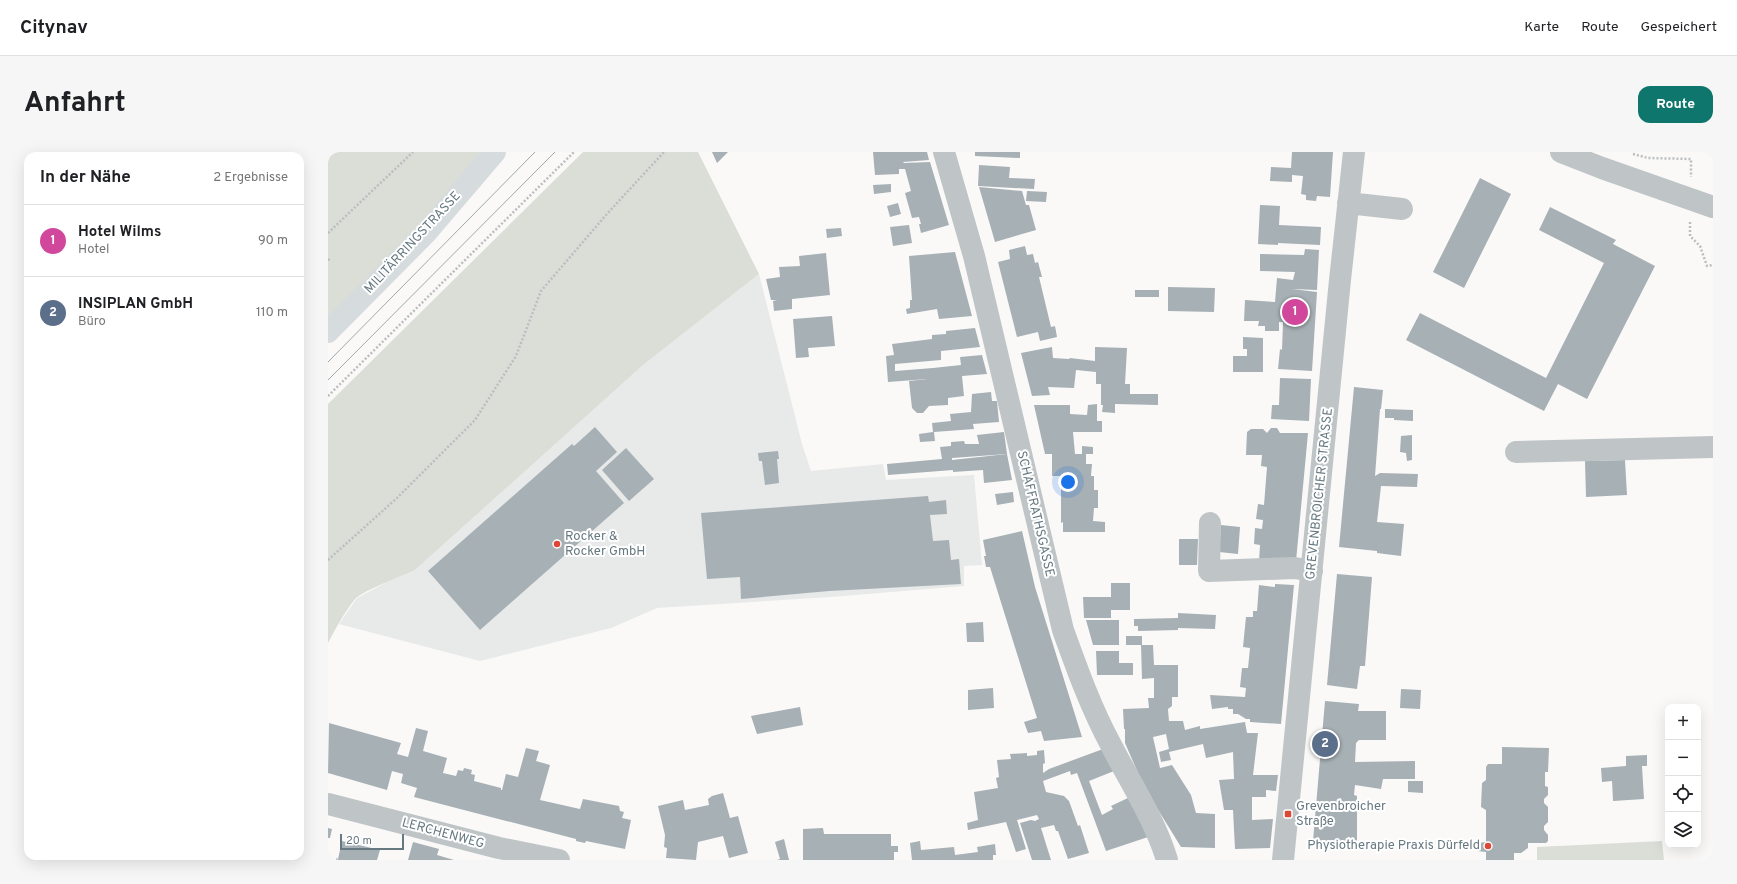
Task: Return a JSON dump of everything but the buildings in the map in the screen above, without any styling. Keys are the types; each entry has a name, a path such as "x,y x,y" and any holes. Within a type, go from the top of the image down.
{"main road":[{"name":"MILITÄRRINGSTRASSE","path":"328,332 425,234 495,152"}],"street":[{"name":"SCHAFFRATHSGASSE","path":"944,152 974,256 1063,630 1084,689 1110,744 1151,821 1167,860"},
{"name":"GREVENBROICHER STRASSE","path":"1283,860 1354,152"},
{"path":"1561,152 1713,207"},
{"path":"1348,203 1402,209"},
{"path":"1516,452 1713,447"},
{"path":"1210,523 1209,571 1295,568 1312,571"},
{"name":"LERCHENWEG","path":"328,804 497,854 559,860"}],"path":[{"path":"328,233 412,152"},
{"path":"328,396 574,152"},
{"path":"328,560 396,498 476,420 516,356 541,290 606,215 664,152"},
{"path":"1627,152 1648,158"},
{"path":"1690,236 1700,246 1707,266 1713,265"}],"shaded area":[{"path":"328,152 482,152 426,217 328,319"},
{"path":"583,152 698,152 759,274 643,365 415,570 375,587 356,598 344,614 328,643 328,404"},
{"path":"759,274 802,444 811,471 883,464 886,480 974,475 982,565 964,566 964,586 831,597 657,608 611,628 480,661 339,624 357,598 389,581 415,570 643,365"},
{"path":"1662,841 1664,860 1537,860 1537,847"}],"tram line":[{"path":"328,362 535,152"},
{"path":"328,380 555,152"}],"place":[{"name":"Hotel Wilms","path":"1295,312"},
{"name":"Rocker & Rocker GmbH","path":"557,544"},
{"name":"INSIPLAN GmbH","path":"1325,744"},
{"name":"Grevenbroicher Straße","path":"1288,814"},
{"name":"Physiotherapie Praxis Dürfeld","path":"1488,846"}]}
